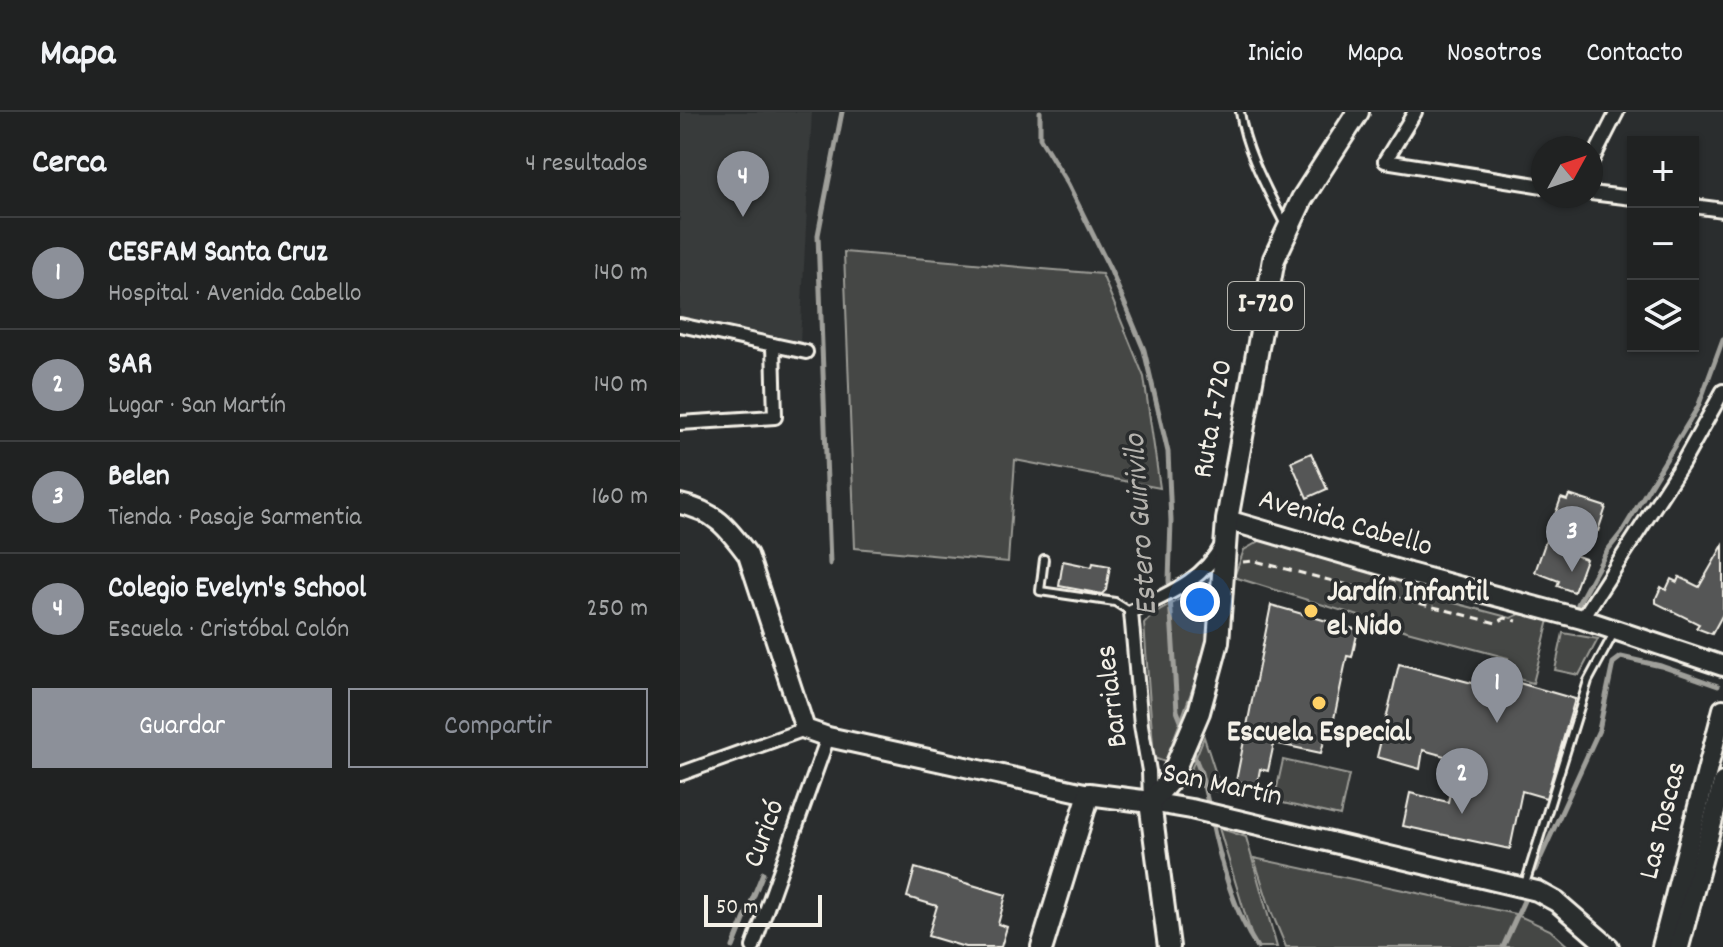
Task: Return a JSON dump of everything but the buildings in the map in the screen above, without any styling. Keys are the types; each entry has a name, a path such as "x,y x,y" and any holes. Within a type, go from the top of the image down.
{"main road":[{"name":"Ruta I-720","path":"1226,529 1274,259 1302,199 1358,112"},
{"name":"I-720","path":"1150,802 1170,780 1199,712 1218,642 1226,529"},
{"name":"San Martín","path":"1089,794 1150,802"},
{"path":"1042,947 1089,794"},
{"path":"1150,802 1169,947"}],"street":[{"path":"1415,112 1385,161 1531,184"},
{"path":"1603,139 1617,112"},
{"path":"1603,194 1627,197"},
{"path":"1699,207 1723,210"},
{"path":"680,325 806,352"},
{"path":"680,423 775,417 773,345"},
{"path":"1582,619 1721,400"},
{"path":"680,504 711,513 748,555 805,729 680,774"},
{"name":"Barriales","path":"1150,802 1131,612 1185,585 1212,562 1226,529"},
{"name":"Avenida Cabello","path":"1226,529 1582,619 1723,666"},
{"name":"Las Toscas","path":"1662,947 1723,709"},
{"name":"San Martín","path":"805,729 828,737 1089,794"},
{"name":"Curicó","path":"753,947 828,737"},
{"name":"Las Toscas","path":"1679,947 1723,782"},
{"name":"San Martín","path":"1150,802 1524,887 1557,902 1609,947"}],"lane":[{"path":"1240,112 1243,134 1287,230"},
{"path":"1044,559 1040,591 1115,602 1131,612"},
{"path":"1524,887 1588,681 1615,630"}],"path":[{"path":"1225,573 1247,560 1255,561 1496,623 1505,618 1519,621"}],"shaded area":[{"path":"680,112 812,112 800,343 680,322"},
{"path":"844,252 1102,274 1144,377 1160,488 1015,460 1008,562 855,548"},
{"path":"1265,538 1442,592 1451,602 1511,618 1520,614 1549,620 1533,683 1504,675 1508,658 1407,631 1234,577 1244,550"},
{"path":"1212,575 1210,642 1165,762 1154,758 1144,624"},
{"path":"1563,633 1598,639 1579,675 1555,670"},
{"path":"1204,737 1222,793 1186,782"},
{"path":"1283,760 1349,775 1340,816 1274,801"},
{"path":"1219,828 1246,837 1277,947 1255,947"},
{"path":"1254,858 1515,914 1550,930 1569,947 1286,947"}],"waterway":[{"path":"830,564 818,235 842,112"},
{"name":"Estero Guirivilo","path":"1040,112 1040,138 1068,184 1111,271 1144,350 1168,452 1171,521 1169,580 1177,711 1185,731"},
{"path":"1578,604 1607,551 1622,532 1698,407 1723,339"},
{"path":"1535,870 1599,730 1613,663 1621,657 1661,666 1718,686"},
{"name":"Estero Guirivilo","path":"1191,748 1209,807"},
{"name":"Estero Guirivilo","path":"1211,817 1234,901 1257,947"},
{"path":"733,947 763,873"},
{"path":"1503,947 1527,894"}],"place":[{"name":"Colegio Evelyn's School","path":"743,217"},
{"name":"Belen","path":"1572,572"},
{"name":"Jardín Infantil el Nido","path":"1311,611"},
{"name":"Escuela Especial","path":"1319,703"},
{"name":"CESFAM Santa Cruz","path":"1497,723"},
{"name":"SAR","path":"1462,814"}]}
